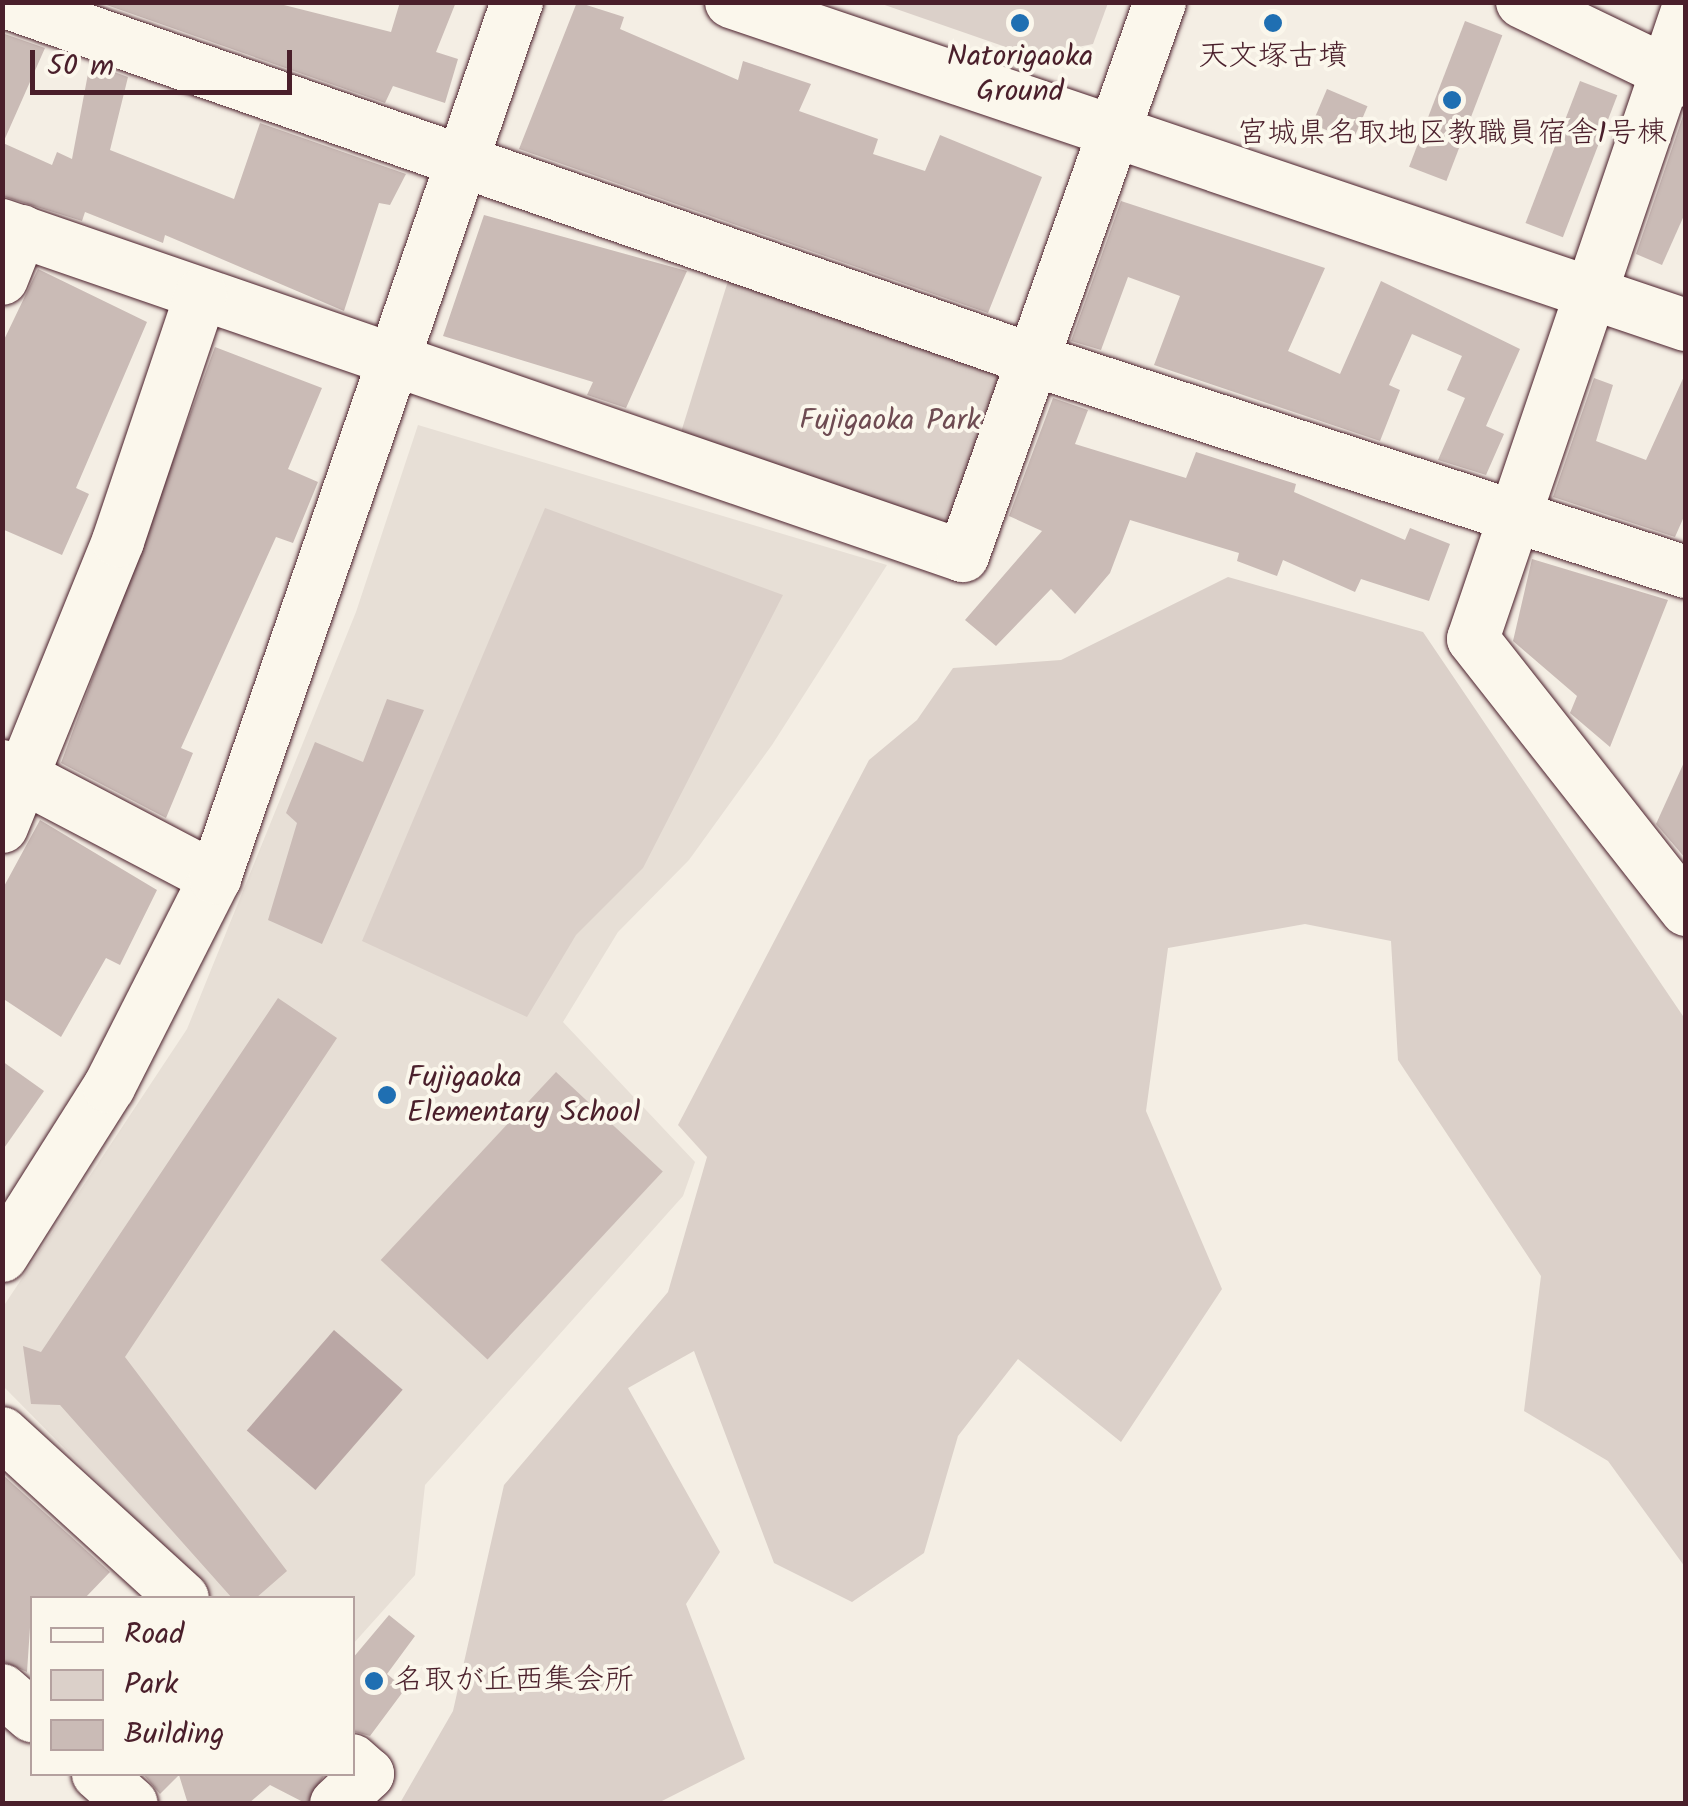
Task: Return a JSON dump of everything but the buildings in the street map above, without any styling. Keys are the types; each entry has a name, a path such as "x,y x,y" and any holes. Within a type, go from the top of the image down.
{"street":[{"path":"5,2 463,165 1033,360 1686,572"},
{"path":"2,1256 109,1087 215,878 398,361 517,2"},
{"path":"731,2 1686,325"},
{"path":"2,279 12,228 963,556 1160,2"},
{"path":"1522,2 1674,77"},
{"path":"1686,14 1674,77 1592,291 1519,515 1473,640 1686,910"},
{"path":"2,827 15,773 201,295"},
{"path":"15,773 215,878"},
{"path":"2,1433 182,1596"},
{"path":"2,1690 30,1714"},
{"path":"336,1804 368,1774 355,1763"},
{"path":"100,1776 132,1804"}],"shaded area":[{"name":"Fujigaoka Elementary School","path":"418,425 887,565 772,745 689,860 618,932 563,1022 695,1162 683,1196 425,1485 415,1575 355,1642 355,1596 210,1596 3,1386 3,1307 187,1029 356,612"},
{"path":"334,1330 403,1390 315,1490 247,1430"}],"green space":[{"name":"Natorigaoka Ground","path":"1108,2 1093,44 1032,56 879,3"},
{"name":"Fujigaoka Park","path":"732,268 1012,371 965,510 933,534 678,442"},
{"path":"545,508 783,595 643,868 576,935 527,1017 362,941"},
{"path":"1228,577 1423,632 1685,1019 1685,1567 1608,1461 1524,1411 1541,1276 1398,1060 1391,941 1305,924 1168,948 1146,1111 1222,1289 1121,1442 1018,1359 958,1436 924,1553 852,1602 774,1563 694,1351 628,1388 720,1552 686,1604 745,1759 658,1803 400,1803 453,1711 504,1485 668,1292 707,1157 678,1125 869,760 917,720 953,668 1061,660"}],"place":[{"name":"Natorigaoka Ground","path":"1020,23"},
{"name":"天文塚古墳","path":"1273,23"},
{"name":"宮城県名取地区教職員宿舎1号棟","path":"1452,100"},
{"name":"Fujigaoka Elementary School","path":"387,1095"},
{"name":"名取が丘西集会所","path":"374,1681"}]}
